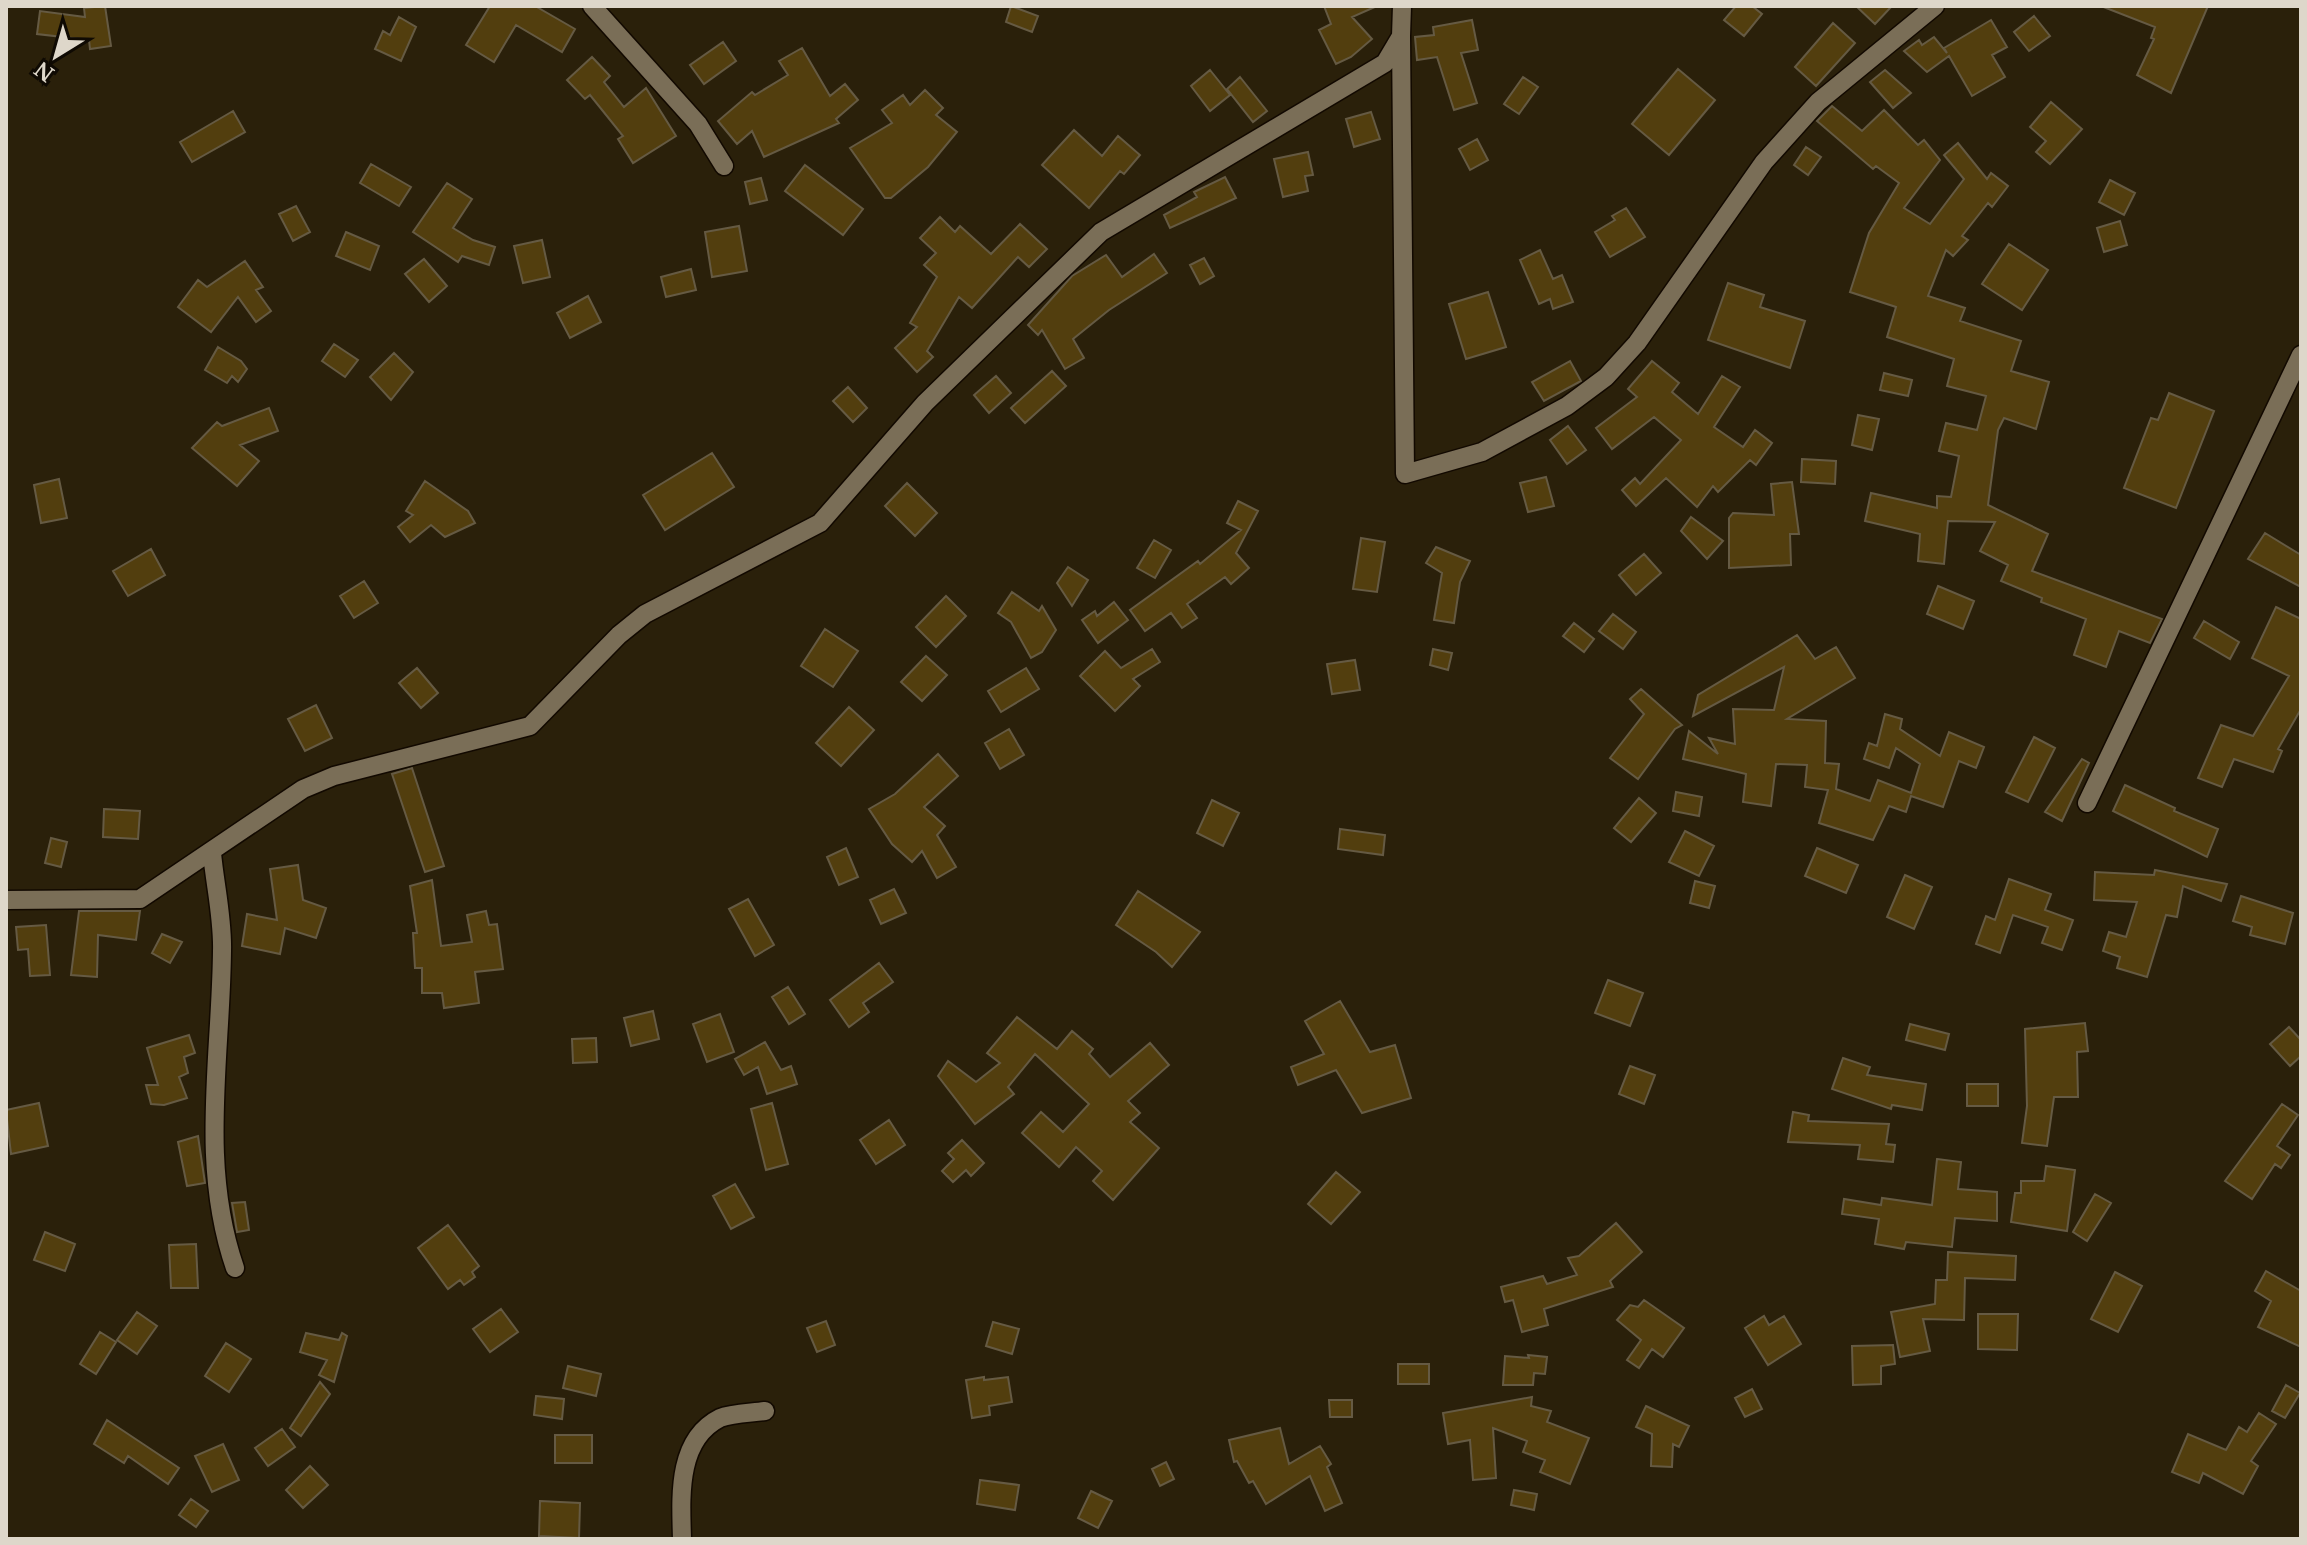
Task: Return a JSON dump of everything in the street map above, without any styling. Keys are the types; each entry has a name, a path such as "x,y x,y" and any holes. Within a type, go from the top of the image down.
{"street":[{"path":"592,6 698,124 724,166"},
{"path":"1402,6 1405,474 1482,452 1567,406 1606,377 1637,343 1764,162 1818,102 1935,6"},
{"path":"6,900 140,899 303,789 334,776 530,726 619,635 645,614 820,523 925,403 1101,232 1362,80 1385,63 1401,36"},
{"path":"2087,803 2301,355"},
{"path":"212,853 223,949 216,1033 214,1146 221,1227 235,1268"},
{"path":"682,1539 680,1488 694,1442 721,1418 765,1411"}],"building":[{"path":"105,6 111,46 90,49 89,40 37,34 40,11 85,17 84,8"},
{"path":"490,6 535,6 575,29 562,52 516,25 494,62 466,45"},
{"path":"1011,6 1038,16 1032,32 1006,22"},
{"path":"1324,6 1377,6 1352,17 1372,39 1351,57 1336,64 1319,30 1331,24"},
{"path":"1736,6 1752,6 1762,14 1744,36 1724,20"},
{"path":"1856,6 1892,6 1875,24"},
{"path":"2101,6 2208,6 2171,93 2137,75 2154,39 2151,38 2155,27"},
{"path":"2034,16 2050,36 2029,51 2014,32"},
{"path":"399,17 416,27 401,61 375,49 383,31 390,35"},
{"path":"1472,20 1478,50 1461,53 1477,103 1454,110 1437,57 1417,60 1415,37 1434,35 1433,27"},
{"path":"1991,20 2007,47 1992,55 2005,77 1972,96 1949,56 1927,72 1904,51 1919,40 1922,45 1934,37 1947,53 1944,48"},
{"path":"1833,23 1855,43 1816,86 1795,67"},
{"path":"723,42 736,61 704,84 690,65"},
{"path":"802,48 830,96 845,84 858,100 836,119 839,123 764,157 752,131 737,144 718,121 752,92 755,95 788,75 779,61"},
{"path":"592,57 610,76 604,82 624,107 646,88 676,136 633,163 618,139 623,136 590,95 585,99 567,80"},
{"path":"1678,69 1715,100 1669,155 1632,124"},
{"path":"1210,70 1230,95 1210,111 1191,86"},
{"path":"1885,70 1911,93 1893,108 1870,82"},
{"path":"1240,77 1267,111 1253,122 1227,89"},
{"path":"1523,77 1538,87 1519,114 1504,104"},
{"path":"925,90 943,108 936,115 957,132 928,167 891,198 885,198 850,148 892,123 882,110 903,95 910,105"},
{"path":"2051,102 2082,129 2050,164 2036,152 2046,141 2030,127"},
{"path":"1832,106 1862,131 1884,110 1918,145 1924,140 1940,160 1904,208 1930,224 1964,179 1944,155 1958,143 1987,179 1991,173 2008,186 1992,207 1988,203 1962,236 1968,240 1953,256 1946,250 1928,296 1965,308 1960,321 2021,341 2011,371 2049,382 2036,429 2004,418 1998,430 1988,505 2048,534 2032,571 2162,619 2150,643 2119,631 2106,667 2074,655 2086,619 2041,602 2042,598 2001,581 2008,565 1980,551 1995,522 1948,521 1944,564 1918,561 1920,534 1865,521 1871,493 1937,508 1937,496 1951,497 1959,456 1939,451 1946,423 1977,430 1986,396 1947,386 1954,359 1887,337 1896,307 1850,292 1869,233 1899,183 1876,166 1873,169 1817,121"},
{"path":"233,111 245,132 192,162 180,142"},
{"path":"1371,112 1380,139 1354,147 1346,119"},
{"path":"1074,130 1102,156 1118,136 1140,155 1124,174 1120,171 1089,208 1042,165"},
{"path":"1477,139 1488,160 1470,170 1459,149"},
{"path":"1806,147 1821,157 1808,175 1794,165"},
{"path":"1308,152 1313,175 1305,176 1308,191 1283,197 1274,159"},
{"path":"371,164 411,187 399,206 360,183"},
{"path":"805,165 863,209 843,235 785,191"},
{"path":"1225,177 1236,198 1170,228 1164,215 1197,197 1194,192"},
{"path":"761,178 767,200 750,204 745,182"},
{"path":"2110,180 2135,193 2124,215 2099,202"},
{"path":"447,183 472,199 453,228 473,240 495,247 489,265 462,256 458,262 413,232"},
{"path":"296,206 310,232 293,241 279,214"},
{"path":"1626,208 1645,237 1610,257 1595,232 1615,220 1612,216"},
{"path":"940,217 955,232 960,226 991,254 1020,224 1047,249 1029,267 1018,257 972,308 959,297 927,351 933,357 917,372 895,348 917,327 910,323 937,277 924,265 936,253 920,238"},
{"path":"2120,221 2127,245 2104,252 2097,228"},
{"path":"739,226 747,271 712,277 705,232"},
{"path":"346,232 379,246 370,270 336,256"},
{"path":"542,240 550,277 523,283 514,246"},
{"path":"2009,244 2048,270 2022,310 1982,284"},
{"path":"1540,250 1553,279 1562,275 1573,302 1553,309 1550,299 1539,304 1520,260"},
{"path":"1154,254 1167,273 1109,310 1073,339 1084,358 1065,369 1042,330 1038,335 1028,325 1072,276 1106,255 1122,277"},
{"path":"1204,258 1214,276 1200,284 1190,265"},
{"path":"424,259 447,286 429,302 405,274"},
{"path":"245,261 263,287 256,290 271,311 256,322 238,297 211,332 178,307 198,280 207,287"},
{"path":"691,269 696,290 666,297 661,277"},
{"path":"1728,283 1764,295 1760,307 1805,321 1790,368 1708,340"},
{"path":"1488,292 1506,347 1466,359 1449,304"},
{"path":"588,296 601,322 570,338 557,313"},
{"path":"334,344 358,360 345,377 322,361"},
{"path":"218,347 241,361 247,369 238,382 232,376 227,383 205,370"},
{"path":"394,353 413,372 391,400 370,377"},
{"path":"1570,361 1581,381 1544,401 1532,382"},
{"path":"1652,361 1679,383 1672,392 1698,414 1722,376 1740,387 1714,427 1743,447 1755,430 1772,443 1756,465 1750,460 1718,492 1713,486 1697,507 1666,478 1636,506 1622,490 1635,478 1640,484 1681,440 1654,417 1612,449 1596,428 1637,397 1628,389"},
{"path":"1052,371 1066,386 1025,423 1011,408"},
{"path":"1884,373 1912,380 1908,396 1880,390"},
{"path":"996,376 1011,393 989,413 974,395"},
{"path":"848,387 867,408 853,422 833,401"},
{"path":"2169,393 2214,411 2176,508 2124,488 2151,418 2158,420"},
{"path":"269,408 278,431 240,445 259,461 237,486 192,448 217,422 222,426"},
{"path":"1858,415 1879,419 1872,450 1852,445"},
{"path":"1568,426 1586,450 1567,464 1550,440"},
{"path":"712,453 734,487 665,530 643,495"},
{"path":"1802,459 1836,461 1835,484 1801,482"},
{"path":"1546,477 1554,506 1528,512 1520,483"},
{"path":"59,479 67,518 41,523 34,485"},
{"path":"425,481 468,511 475,523 445,537 431,525 410,542 398,527 413,515 406,511"},
{"path":"1792,482 1799,534 1790,534 1791,565 1729,568 1729,518 1733,513 1774,515 1771,484"},
{"path":"907,483 937,513 915,536 885,506"},
{"path":"1238,501 1258,511 1236,553 1249,568 1231,584 1225,577 1187,604 1197,618 1182,628 1171,613 1145,631 1130,610 1198,561 1200,564 1241,530 1227,523"},
{"path":"1691,517 1723,541 1707,559 1681,531"},
{"path":"2265,533 2301,555 2301,587 2248,559"},
{"path":"1361,538 1385,542 1377,592 1353,589"},
{"path":"1154,540 1171,550 1155,578 1137,568"},
{"path":"1436,547 1470,561 1460,582 1454,623 1434,620 1442,573 1426,563"},
{"path":"151,549 165,575 128,596 113,571"},
{"path":"1644,554 1661,573 1636,595 1619,575"},
{"path":"1068,567 1088,580 1072,606 1057,583"},
{"path":"364,581 378,603 354,618 340,596"},
{"path":"1938,586 1974,601 1963,629 1927,614"},
{"path":"1012,592 1039,611 1042,606 1056,630 1042,652 1031,658 1011,622 998,613"},
{"path":"946,596 966,616 936,647 916,627"},
{"path":"1114,602 1128,620 1098,643 1082,620 1095,611 1097,616"},
{"path":"2276,607 2301,619 2301,709 2278,749 2282,751 2273,772 2234,759 2222,787 2198,778 2221,725 2253,736 2289,676 2252,658"},
{"path":"1613,614 1636,632 1623,649 1599,631"},
{"path":"2204,621 2239,642 2230,659 2194,638"},
{"path":"1574,623 1594,639 1584,652 1563,636"},
{"path":"825,629 858,651 833,687 801,666"},
{"path":"1797,635 1815,659 1836,647 1855,678 1787,719 1826,721 1825,763 1839,764 1836,789 1870,801 1878,780 1911,793 1920,764 1896,748 1889,768 1864,759 1869,743 1877,746 1885,714 1902,719 1900,729 1940,756 1949,732 1984,747 1976,768 1959,761 1943,807 1911,796 1906,812 1889,806 1873,840 1819,823 1828,790 1805,787 1807,765 1776,764 1771,806 1743,802 1746,774 1683,759 1689,731 1718,754 1709,738 1735,744 1733,709 1774,710 1784,667 1693,716 1698,695"},
{"path":"1152,649 1160,662 1133,679 1140,686 1115,711 1080,676 1105,651 1121,668"},
{"path":"1433,649 1452,653 1448,670 1430,665"},
{"path":"926,656 947,675 922,701 901,682"},
{"path":"1355,660 1360,690 1332,694 1327,664"},
{"path":"417,668 438,693 421,708 399,683"},
{"path":"1026,668 1039,689 1001,712 988,691"},
{"path":"1641,689 1682,725 1675,729 1638,779 1610,758 1644,714 1630,699"},
{"path":"316,705 332,738 305,751 288,719"},
{"path":"849,707 874,730 841,766 816,743"},
{"path":"1009,729 1024,755 1000,769 985,743"},
{"path":"2034,737 2055,748 2028,802 2006,792"},
{"path":"938,754 958,776 924,807 945,826 937,835 956,867 937,878 922,851 912,862 892,844 869,809 895,794"},
{"path":"2082,759 2089,763 2062,821 2045,812"},
{"path":"412,768 444,866 425,872 392,774"},
{"path":"2125,785 2175,808 2174,811 2218,829 2207,857 2113,811"},
{"path":"1676,792 1702,797 1699,816 1673,811"},
{"path":"1639,798 1656,813 1631,842 1614,828"},
{"path":"1212,800 1239,813 1223,846 1197,833"},
{"path":"104,809 140,811 138,839 103,837"},
{"path":"1340,829 1385,835 1383,855 1338,849"},
{"path":"1685,831 1714,846 1699,876 1669,862"},
{"path":"51,838 67,842 61,867 45,863"},
{"path":"846,848 858,877 839,885 827,857"},
{"path":"1817,848 1858,865 1846,893 1805,876"},
{"path":"298,865 303,900 326,908 316,938 285,928 280,954 242,946 247,914 277,920 270,869"},
{"path":"2155,870 2227,884 2221,901 2183,886 2177,917 2166,915 2147,977 2117,968 2120,957 2103,951 2109,932 2126,937 2137,902 2094,900 2095,872 2154,875"},
{"path":"1905,875 1932,887 1914,929 1887,917"},
{"path":"2009,879 2051,894 2045,910 2073,920 2062,950 2042,943 2048,927 2013,915 2000,953 1976,944 1986,916 1995,920"},
{"path":"432,880 441,946 472,942 467,915 486,911 489,925 497,924 503,969 475,972 479,1003 444,1008 442,993 422,993 422,968 415,968 413,933 417,933 410,886"},
{"path":"1695,881 1715,886 1709,908 1690,903"},
{"path":"894,889 906,913 881,924 870,900"},
{"path":"1138,891 1200,932 1172,967 1116,925"},
{"path":"2241,896 2293,913 2285,944 2250,935 2252,927 2233,921"},
{"path":"748,899 774,945 755,956 729,909"},
{"path":"79,911 140,911 136,940 98,935 97,977 71,975"},
{"path":"46,925 50,975 30,976 28,949 18,950 16,927"},
{"path":"162,934 182,942 170,963 152,953"},
{"path":"879,963 893,982 863,1003 869,1012 849,1027 830,1000"},
{"path":"1608,980 1643,993 1630,1026 1595,1013"},
{"path":"788,987 805,1014 789,1024 772,997"},
{"path":"1340,1001 1370,1052 1395,1045 1411,1098 1362,1113 1336,1070 1298,1085 1291,1067 1324,1054 1305,1021"},
{"path":"653,1011 659,1039 631,1046 624,1018"},
{"path":"720,1014 734,1052 707,1062 693,1024"},
{"path":"1017,1017 1057,1049 1072,1031 1093,1049 1089,1054 1110,1077 1150,1043 1169,1065 1128,1101 1140,1113 1130,1122 1159,1148 1113,1200 1093,1181 1102,1171 1076,1147 1059,1167 1022,1133 1041,1112 1063,1132 1089,1104 1035,1054 1008,1087 1014,1094 975,1124 938,1076 948,1061 976,1082 1000,1063 987,1053"},
{"path":"2085,1023 2088,1051 2077,1052 2078,1097 2054,1097 2047,1146 2022,1143 2027,1106 2025,1029"},
{"path":"1910,1024 1949,1034 1945,1050 1906,1040"},
{"path":"2289,1027 2301,1040 2301,1056 2290,1066 2270,1044"},
{"path":"189,1035 195,1053 184,1057 188,1073 179,1077 187,1098 164,1105 151,1104 146,1085 158,1085 147,1048"},
{"path":"596,1038 597,1062 573,1063 572,1039"},
{"path":"765,1042 781,1070 791,1066 797,1084 767,1094 758,1067 744,1075 735,1059"},
{"path":"1843,1058 1870,1067 1867,1075 1926,1084 1922,1110 1892,1105 1891,1109 1832,1089"},
{"path":"1630,1066 1655,1075 1644,1104 1619,1094"},
{"path":"1967,1084 1998,1084 1998,1106 1967,1106"},
{"path":"39,1103 48,1146 11,1154 6,1110"},
{"path":"772,1103 788,1164 766,1170 751,1109"},
{"path":"2282,1104 2298,1115 2277,1146 2290,1155 2281,1168 2275,1164 2252,1199 2225,1181"},
{"path":"1793,1112 1809,1115 1808,1121 1889,1124 1886,1144 1895,1145 1893,1162 1858,1159 1860,1145 1788,1142"},
{"path":"889,1120 905,1145 876,1164 860,1140"},
{"path":"198,1136 205,1183 187,1186 178,1142"},
{"path":"962,1140 984,1163 971,1176 966,1170 953,1182 942,1171 954,1159 948,1153"},
{"path":"1937,1159 1961,1162 1958,1189 1997,1192 1997,1221 1955,1218 1952,1247 1906,1242 1904,1249 1875,1244 1879,1219 1842,1214 1844,1199 1881,1205 1882,1198 1932,1205"},
{"path":"2046,1166 2075,1170 2067,1231 2011,1222 2015,1193 2021,1193 2021,1181 2044,1181"},
{"path":"1336,1172 1360,1192 1331,1224 1308,1204"},
{"path":"735,1184 754,1217 731,1229 713,1196"},
{"path":"2095,1194 2111,1203 2087,1241 2073,1232"},
{"path":"245,1202 249,1230 237,1232 232,1203"},
{"path":"1616,1223 1642,1252 1610,1281 1613,1287 1544,1309 1548,1325 1522,1332 1513,1300 1505,1302 1501,1287 1543,1276 1547,1284 1577,1275 1568,1258 1579,1256"},
{"path":"448,1225 479,1266 472,1272 475,1277 464,1285 460,1280 448,1289 418,1248"},
{"path":"45,1232 75,1244 65,1271 34,1260"},
{"path":"196,1244 198,1288 171,1288 169,1245"},
{"path":"1948,1252 2016,1256 2015,1280 1965,1278 1964,1320 1923,1319 1930,1351 1900,1357 1891,1312 1935,1304 1936,1280 1947,1280"},
{"path":"2266,1271 2301,1291 2301,1347 2258,1327 2271,1301 2255,1291"},
{"path":"2115,1272 2142,1286 2118,1332 2091,1319"},
{"path":"1644,1300 1684,1328 1663,1357 1652,1349 1639,1368 1627,1360 1641,1340 1617,1320 1630,1305 1638,1307"},
{"path":"501,1309 518,1332 490,1352 473,1329"},
{"path":"137,1312 157,1326 137,1354 117,1340"},
{"path":"1978,1314 2018,1314 2017,1350 1978,1349"},
{"path":"1764,1316 1769,1325 1784,1316 1801,1344 1768,1365 1745,1328"},
{"path":"826,1321 835,1345 817,1352 807,1328"},
{"path":"993,1322 1019,1329 1012,1354 986,1346"},
{"path":"100,1332 116,1342 96,1374 80,1364"},
{"path":"306,1333 339,1340 342,1333 347,1336 334,1382 319,1375 327,1360 300,1352"},
{"path":"226,1343 251,1359 229,1392 205,1376"},
{"path":"1893,1345 1895,1364 1881,1366 1881,1384 1853,1385 1852,1346"},
{"path":"1528,1355 1547,1357 1545,1374 1534,1373 1533,1385 1503,1385 1505,1356 1529,1358"},
{"path":"1398,1364 1429,1364 1429,1384 1398,1384"},
{"path":"568,1366 601,1374 596,1396 563,1388"},
{"path":"984,1377 984,1380 1008,1377 1012,1402 989,1406 990,1415 972,1418 966,1380"},
{"path":"320,1382 330,1394 301,1436 290,1428"},
{"path":"2286,1385 2300,1393 2285,1418 2272,1411"},
{"path":"1752,1389 1762,1409 1745,1417 1735,1398"},
{"path":"536,1396 564,1399 562,1419 534,1415"},
{"path":"1532,1397 1531,1406 1551,1411 1547,1422 1589,1438 1570,1484 1540,1472 1545,1460 1523,1452 1527,1441 1493,1428 1496,1478 1473,1480 1470,1440 1448,1444 1443,1413"},
{"path":"1329,1400 1352,1400 1352,1417 1330,1417"},
{"path":"1646,1406 1689,1426 1679,1447 1673,1444 1672,1467 1651,1466 1652,1434 1636,1427"},
{"path":"2259,1413 2276,1424 2251,1461 2258,1466 2243,1494 2203,1473 2199,1483 2172,1472 2188,1434 2226,1450 2239,1427 2247,1432"},
{"path":"107,1420 179,1468 168,1484 128,1456 124,1463 94,1444"},
{"path":"1280,1428 1289,1464 1320,1446 1331,1464 1327,1467 1342,1503 1325,1511 1310,1476 1266,1504 1253,1481 1249,1483 1237,1461 1234,1462 1229,1440"},
{"path":"282,1429 295,1447 268,1466 255,1448"},
{"path":"555,1435 592,1435 592,1463 555,1463"},
{"path":"223,1444 239,1480 212,1492 195,1456"},
{"path":"1166,1462 1174,1479 1160,1486 1152,1469"},
{"path":"310,1466 328,1485 303,1508 286,1490"},
{"path":"980,1480 1019,1485 1015,1510 977,1504"},
{"path":"1514,1490 1537,1494 1534,1510 1511,1505"},
{"path":"1091,1491 1112,1501 1098,1528 1078,1518"},
{"path":"191,1499 208,1511 196,1527 179,1515"},
{"path":"540,1501 580,1503 579,1538 539,1536"}]}
